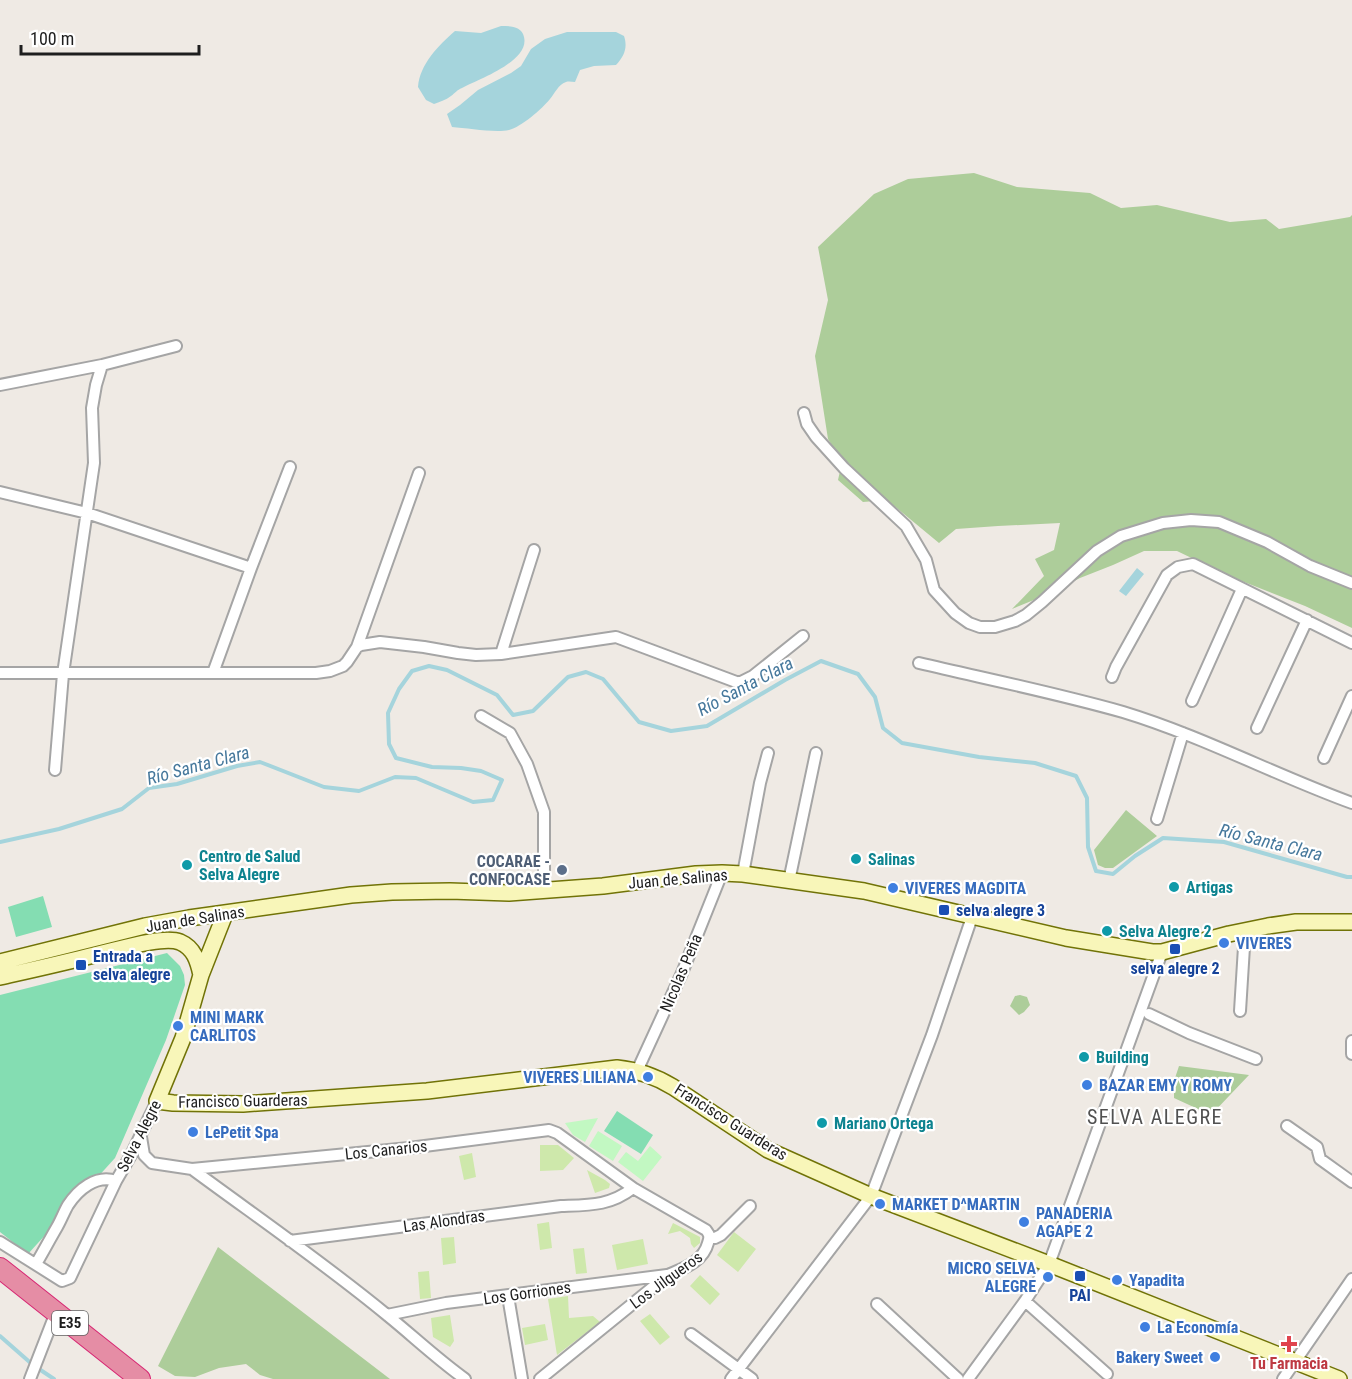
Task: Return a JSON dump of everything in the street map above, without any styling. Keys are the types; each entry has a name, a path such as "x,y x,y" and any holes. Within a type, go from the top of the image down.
{"highway":[{"name":"E35","path":"0,1268 140,1379"}],"street":[{"path":"0,385 102,365 176,346"},
{"path":"55,770 63,674 94,463 92,408 102,365"},
{"path":"804,412 807,424 816,438 844,468 906,526 926,560 934,590 955,614 980,627 995,627 1026,615 1106,544 1121,536 1162,523 1191,520 1219,522 1267,542 1310,566 1352,583"},
{"path":"213,673 250,568 290,467"},
{"path":"0,674 316,673 343,666 357,647 419,473"},
{"path":"0,492 87,513 250,568"},
{"path":"501,654 534,550"},
{"path":"1113,677 1116,667 1167,575 1178,567 1193,564 1352,643"},
{"path":"1191,701 1242,589"},
{"path":"1257,728 1307,620"},
{"path":"357,647 380,642 476,655 501,654 616,637 739,682 753,676 803,636"},
{"path":"919,663 1113,710 1183,734 1352,803"},
{"path":"1324,758 1352,696"},
{"path":"481,716 510,733 527,764 544,812 544,891"},
{"path":"1157,819 1183,734"},
{"path":"743,874 768,753"},
{"path":"789,881 816,753"},
{"name":"Juan de Salinas","path":"0,962 145,926 351,895 392,892 544,891 722,873 864,891 1066,939 1152,952 1162,952 1245,931 1296,922 1352,922"},
{"name":"Nicolas Peña","path":"637,1071 682,973 722,873"},
{"name":"Selva Alegre","path":"36,1264 62,1281 70,1278 157,1101 183,1038 201,975 225,914"},
{"path":"731,1379 872,1196 932,1035 972,917"},
{"path":"1240,1011 1245,931"},
{"name":"Juan de Salinas","path":"0,977 135,945 169,940 178,941 188,947 199,963 201,975"},
{"path":"968,1379 1049,1264 1162,952"},
{"path":"1149,1014 1189,1034 1256,1059"},
{"path":"1352,1041 1352,1054"},
{"name":"Francisco Guarderas","path":"157,1101 243,1104 427,1091 617,1068 637,1071 673,1086 768,1150 872,1196 1339,1379"},
{"path":"1287,1125 1317,1147 1320,1159 1352,1182"},
{"name":"Los Canarios","path":"141,1137 144,1155 152,1163 192,1169 409,1148 549,1130 557,1133 633,1188"},
{"path":"192,1169 387,1315 441,1362 465,1379"},
{"path":"0,1242 36,1264 77,1194 88,1185 100,1180 116,1181"},
{"name":"Las Alondras","path":"290,1241 561,1206 597,1205 616,1199 633,1188"},
{"name":"Los Jilgueros","path":"540,1379 668,1275 692,1264 705,1254 710,1234 702,1227 633,1188"},
{"path":"710,1238 721,1235 750,1206"},
{"name":"Los Gorriones","path":"387,1315 446,1303 668,1275"},
{"path":"1282,1379 1352,1279"},
{"path":"508,1296 522,1379"},
{"path":"1024,1301 1107,1374"},
{"path":"877,1304 958,1379"},
{"path":"30,1379 56,1312"},
{"path":"692,1334 752,1379"}],"green space":[{"path":"974,173 1017,187 1090,193 1121,208 1157,205 1230,222 1266,219 1279,229 1352,215 1352,628 1305,606 1229,576 1177,551 1144,551 1012,609 1044,576 1035,559 1054,550 1060,523 956,529 939,543 887,500 863,502 838,480 842,462 828,439 815,356 828,300 818,247 874,194 908,179"},
{"path":"1126,810 1157,836 1113,868 1098,865 1094,850"},
{"path":"43,896 52,927 16,937 8,907"},
{"path":"167,953 180,966 185,985 166,1040 115,1158 28,1254 0,1232 0,995"},
{"path":"1015,996 1027,997 1030,1005 1019,1015 1010,1006"},
{"path":"1179,1066 1249,1075 1211,1115 1174,1098 1174,1081"},
{"path":"617,1111 653,1135 641,1154 604,1131"},
{"path":"598,1118 585,1142 573,1135 565,1123"},
{"path":"598,1131 622,1146 613,1161 589,1146"},
{"path":"540,1145 558,1145 574,1158 563,1170 540,1171"},
{"path":"650,1146 662,1157 643,1181 618,1162 626,1152 638,1161"},
{"path":"472,1153 476,1177 464,1180 459,1156"},
{"path":"587,1170 610,1184 609,1188 595,1193"},
{"path":"549,1222 552,1248 540,1250 537,1224"},
{"path":"673,1223 700,1237 700,1243 694,1248 690,1238 680,1231 668,1234"},
{"path":"734,1232 756,1249 738,1272 717,1255"},
{"path":"454,1237 456,1263 443,1265 441,1238"},
{"path":"643,1239 648,1264 617,1270 612,1245"},
{"path":"218,1247 390,1379 273,1379 260,1375 246,1364 219,1368 195,1377 175,1376 158,1366"},
{"path":"584,1248 587,1273 576,1274 573,1249"},
{"path":"429,1271 431,1298 420,1299 418,1272"},
{"path":"700,1275 720,1294 710,1305 690,1286"},
{"path":"568,1296 569,1318 593,1316 600,1322 557,1355 548,1299"},
{"path":"650,1314 670,1337 660,1345 640,1321"},
{"path":"450,1315 454,1341 450,1347 433,1337 431,1318"},
{"path":"545,1324 548,1340 525,1345 522,1328"}],"water":[{"path":"501,26 515,27 523,33 524,46 512,61 460,89 445,100 434,104 426,100 418,87 419,79 426,63 442,43 455,31 481,33"},
{"path":"567,32 616,32 624,36 626,44 624,52 616,65 594,66 580,70 575,82 561,85 542,108 514,128 496,131 452,127 447,114 478,90 521,66 531,49 545,39"},
{"path":"1137,568 1144,574 1126,596 1119,591"}],"waterway":[{"name":"Río Santa Clara","path":"0,842 59,829 122,809 149,788 177,784 237,766 260,762 324,787 359,791 395,777 416,778 473,802 493,800 502,780 481,771 432,767 396,758 389,744 388,713 399,689 412,671 429,666 447,670 497,695 513,715 533,711 568,677 586,672 603,679 639,722 671,731 707,726 821,661 858,674 875,697 883,728 902,743 979,757 1035,763 1076,776 1087,798 1088,847 1096,871 1113,874 1163,838 1224,842 1352,877"},
{"path":"0,1336 33,1365 54,1379"}],"place":[{"name":"Salinas","path":"856,859"},
{"name":"Centro de Salud Selva Alegre","path":"187,865"},
{"name":"COCARAE - CONFOCASE","path":"562,870"},
{"name":"Artigas","path":"1174,887"},
{"name":"VIVERES MAGDITA","path":"893,888"},
{"name":"selva alegre 3","path":"944,910"},
{"name":"Selva Alegre 2","path":"1107,931"},
{"name":"VIVERES","path":"1224,943"},
{"name":"selva alegre 2","path":"1175,949"},
{"name":"Entrada a selva alegre","path":"81,965"},
{"name":"MINI MARK CARLITOS","path":"178,1026"},
{"name":"Building","path":"1084,1057"},
{"name":"VIVERES LILIANA","path":"648,1077"},
{"name":"BAZAR EMY Y ROMY","path":"1087,1085"},
{"name":"Mariano Ortega","path":"822,1123"},
{"name":"LePetit Spa","path":"193,1132"},
{"name":"MARKET D^MARTIN","path":"880,1204"},
{"name":"PANADERIA AGAPE 2","path":"1024,1222"},
{"name":"PAI","path":"1080,1276"},
{"name":"MICRO SELVA ALEGRE","path":"1048,1277"},
{"name":"Yapadita","path":"1117,1280"},
{"name":"La Economía","path":"1145,1327"},
{"name":"Tu Farmacia","path":"1289,1344"},
{"name":"Bakery Sweet","path":"1215,1357"}],"district":[{"name":"SELVA ALEGRE","path":"1155,1117"}]}
